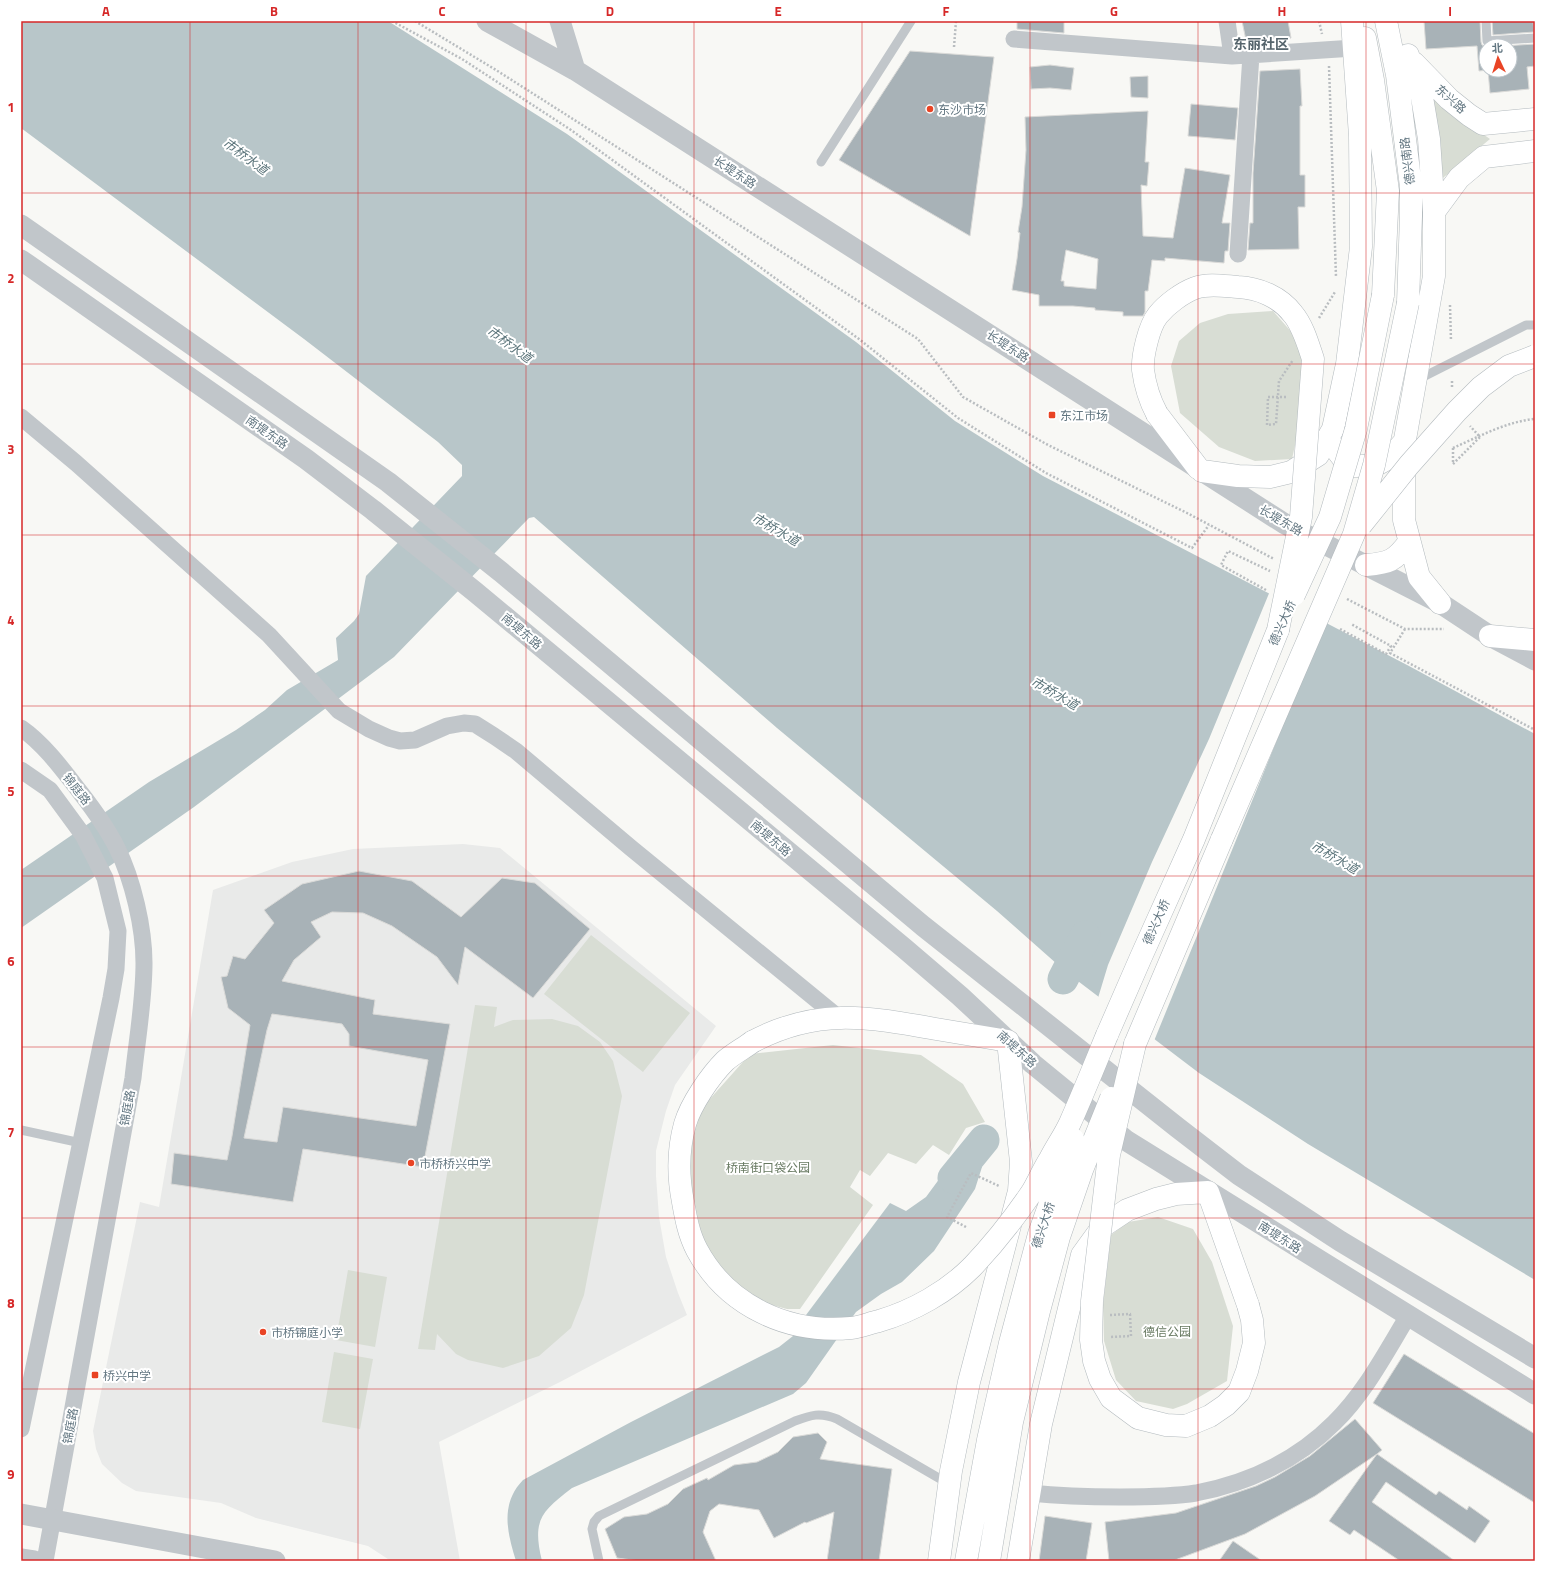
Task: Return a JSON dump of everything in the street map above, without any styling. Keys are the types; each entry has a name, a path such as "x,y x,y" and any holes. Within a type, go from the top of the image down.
{"main road":[{"path":"1278,630 1301,517 1313,359 1294,314 1268,293 1246,288 1216,285 1196,288 1178,298 1158,315 1150,331 1145,350 1143,370 1151,403 1157,414 1200,469 1238,476 1270,477 1291,472 1318,455 1333,429 1347,364 1361,247 1360,136 1352,21"},
{"name":"德兴南路","path":"1361,21 1373,80 1388,191 1383,295"},
{"name":"德兴南路","path":"1388,26 1397,75 1411,187 1408,303"},
{"name":"东兴路","path":"1388,26 1408,55 1423,73 1449,99 1483,124 1535,119"},
{"path":"1408,55 1422,97 1429,139 1434,212 1434,276 1404,442 1404,520 1419,577 1440,603"},
{"path":"1434,212 1459,178 1484,157 1535,151"},
{"name":"德兴大桥","path":"966,1561 988,1440 1012,1335 1039,1234 1089,1092 1107,1035 1214,791 1278,630 1330,517 1356,429 1383,295"},
{"name":"德兴大桥","path":"989,1561 1012,1422 1057,1245 1082,1170 1354,534 1374,465 1408,303"},
{"path":"1354,534 1409,465 1481,387 1509,366 1535,356"},
{"path":"1333,429 1335,449 1349,466 1366,467 1381,463 1404,442"},
{"path":"1366,565 1386,563 1401,553 1409,542"},
{"path":"1490,636 1535,640"},
{"path":"939,1561 949,1484 969,1382 1019,1191 1020,1162 1008,1041 893,1021 850,1017 813,1020 793,1024 752,1042 726,1061 709,1081 693,1106 685,1124 679,1162 680,1186 687,1224 696,1249 713,1275 735,1296 759,1311 785,1322 808,1326 853,1328 903,1313 951,1285 972,1267 1009,1223 1032,1191 1069,1125 1107,1035"},
{"path":"1018,1561 1041,1424 1082,1255 1103,1226 1127,1210 1156,1199 1176,1194 1208,1192 1248,1305 1252,1320 1254,1343 1247,1371 1239,1392 1221,1409 1210,1416 1186,1426 1166,1426 1138,1418 1111,1398 1100,1379 1094,1360 1091,1340 1092,1301 1109,1155 1135,1044"}],"street":[{"name":"长堤东路","path":"487,21 575,70 1285,524 1440,603 1490,636 1535,660"},
{"path":"560,21 575,70"},
{"path":"1227,21 1232,56"},
{"path":"1014,39 1232,56 1354,48"},
{"path":"1238,254 1251,55"},
{"path":"21,226 388,482 501,572 923,926 1239,1175 1340,1241 1535,1358"},
{"name":"南堤东路","path":"21,260 306,459 373,510 474,591 904,948 960,996 1033,1064 1127,1141 1535,1394"},
{"path":"21,417 76,463 269,635 339,711 369,729 400,741 415,740 447,726 464,723 474,724 494,736 516,751 631,848 839,1018"},
{"name":"锦庭路","path":"21,715 27,732 68,776 103,823 118,849 137,907 141,926 144,962 141,1009 133,1078 45,1561"},
{"name":"锦庭路","path":"21,770 50,790 83,835 105,878 118,930 116,969 111,998 21,1429"},
{"path":"1030,1493 1099,1497 1149,1497 1195,1493 1238,1483 1272,1468 1302,1450 1334,1423 1360,1392 1408,1316"},
{"path":"21,1514 276,1561"},
{"path":"21,1559 34,1561"}],"lane":[{"path":"821,162 911,21"},
{"path":"1486,21 1487,41 1535,38"},
{"path":"1416,380 1526,325 1535,325"},
{"path":"21,1130 81,1143"},
{"path":"600,1561 592,1530 594,1522 600,1516 795,1421 815,1414 837,1419 949,1484"}],"path":[{"path":"392,21 462,59 571,130 859,339 958,418 994,441 1046,473 1192,548 1209,525"},
{"path":"414,21 503,74 918,339 963,397 1048,445 1209,525 1279,562"},
{"path":"954,47 956,21"},
{"path":"1319,21 1330,70 1336,282"},
{"path":"1316,322 1337,290"},
{"path":"1450,302 1451,341"},
{"path":"1286,398 1280,397 1274,397 1268,397 1267,425 1276,424 1278,403 1278,396 1279,388 1279,381 1296,355"},
{"path":"1453,448 1491,431 1526,419 1535,418"},
{"path":"1453,464 1480,437 1468,423"},
{"path":"1269,591 1221,565 1228,552 1270,572"},
{"path":"1342,596 1405,629 1390,653 1535,730"},
{"path":"1340,629 1386,654 1391,646 1351,624"},
{"path":"966,1227 947,1217 971,1173 1003,1188"},
{"path":"1105,1338 1131,1336 1130,1314 1107,1315"}],"shaded area":[{"name":"市桥桥兴中学","path":"463,844 500,848 716,1026 675,1085 666,1111 656,1151 659,1217 666,1257 687,1315 560,1382 439,1442 460,1561 391,1561 368,1546 256,1518 221,1503 136,1491 122,1483 102,1464 96,1449 93,1431 140,1202 159,1207 213,890 292,862 353,849"}],"green space":[{"path":"1426,88 1458,117 1490,139 1438,182"},
{"path":"1273,311 1301,343 1304,375 1300,422 1292,459 1255,461 1219,447 1180,413 1171,366 1179,341 1200,323 1228,314"},
{"path":"591,935 690,1013 643,1072 544,994"},
{"path":"475,1005 497,1007 494,1027 513,1020 552,1019 578,1026 600,1042 613,1061 622,1096 584,1295 571,1328 539,1356 503,1368 468,1360 456,1354 437,1334 435,1350 418,1349"},
{"name":"桥南街口袋公园","path":"833,1045 921,1055 963,1084 985,1122 966,1128 949,1155 933,1145 916,1164 888,1153 870,1176 860,1170 850,1187 873,1205 800,1309 787,1309 748,1299 710,1260 695,1228 685,1154 700,1110 750,1054"},
{"name":"德信公园","path":"1158,1217 1193,1229 1212,1262 1233,1326 1227,1381 1187,1404 1173,1409 1136,1401 1116,1380 1104,1341 1103,1305 1111,1235 1128,1222"},
{"path":"348,1270 387,1277 375,1347 336,1340"},
{"path":"334,1352 373,1359 360,1429 322,1422"}],"water":[{"name":"市桥水道","path":"21,21 388,21 567,134 856,342 955,421 1043,476 1409,666 1535,734 1535,1280 1308,1144 1199,1073 1066,972 997,911 777,728 534,517 529,518 394,657 194,807 21,928 21,870 149,782 236,730 265,710 287,690 338,660 336,638 354,621 359,614 366,576 462,476 462,465 438,442 304,339 21,128"},
{"path":"981,1145 982,1167 975,1189 934,1251 902,1282 881,1294 856,1312 806,1383 793,1394 572,1488 546,1511 542,1518 538,1536 542,1561 516,1561 508,1529 508,1509 516,1489 523,1480 631,1422 779,1347 793,1336 803,1319 890,1203 906,1211 926,1197 962,1148"}],"pier":[{"path":"1270,591 1326,620 1154,1041 1098,998 1108,965 1152,862 1209,739"}],"building":[{"path":"1017,21 1064,21 1064,33 1017,29"},
{"path":"1242,21 1288,21 1291,38 1247,45"},
{"path":"1424,21 1480,21 1481,38 1478,38 1478,58 1477,46 1426,49"},
{"path":"1492,21 1533,21 1534,32 1493,35"},
{"path":"1535,44 1535,66 1527,67 1529,89 1490,93 1489,78 1518,78 1518,45"},
{"name":"东沙市场","path":"910,51 994,57 970,236 839,160"},
{"path":"1050,65 1074,68 1071,90 1050,88 1031,89 1030,67"},
{"path":"1300,69 1302,106 1300,106 1300,175 1305,175 1305,207 1298,207 1299,249 1248,250 1250,223 1253,223 1253,173 1260,71"},
{"path":"1148,76 1148,98 1131,97 1130,77"},
{"path":"1191,104 1238,108 1235,140 1188,136"},
{"path":"1148,111 1145,162 1149,162 1147,186 1141,185 1143,236 1173,238 1185,168 1230,175 1222,223 1230,223 1228,251 1225,251 1224,263 1165,258 1165,261 1152,260 1148,291 1145,291 1145,312 1143,316 1123,316 1123,312 1095,310 1095,308 1073,306 1039,306 1039,295 1012,290 1017,259 1020,233 1018,232 1022,207 1026,150 1025,117","holes":["1066,250 1098,259 1096,289 1064,286 1064,281 1061,281"]},
{"path":"359,871 412,881 461,917 502,878 535,883 590,929 533,998 465,947 458,985 437,957 392,926 363,913 332,912 311,922 321,937 294,960 282,981 375,1000 373,1014 450,1024 423,1167 303,1149 293,1202 171,1184 174,1153 227,1160 250,1025 228,1008 221,977 227,976 233,956 245,959 274,923 264,910 302,884","holes":["272,1014 342,1024 349,1034 349,1046 428,1060 416,1126 283,1107 277,1142 244,1138 267,1030"]},
{"path":"1404,1354 1535,1434 1535,1503 1373,1403"},
{"path":"1355,1419 1382,1450 1315,1496 1245,1534 1175,1560 1109,1561 1105,1522 1176,1513 1256,1486 1275,1477 1310,1456"},
{"path":"818,1433 827,1442 820,1459 892,1469 879,1561 827,1561 834,1512 806,1523 805,1522 774,1538 759,1510 719,1504 710,1511 703,1532 716,1561 640,1561 617,1558 605,1529 624,1517 647,1514 668,1504 683,1489 707,1478 708,1480 734,1465 757,1462 778,1452 793,1437"},
{"path":"1377,1454 1436,1495 1439,1491 1467,1510 1469,1506 1490,1521 1475,1543 1386,1482 1372,1502 1455,1561 1400,1561 1354,1530 1350,1535 1329,1521"},
{"path":"1045,1516 1092,1523 1086,1561 1039,1561"},
{"path":"1233,1541 1262,1561 1219,1561"}],"waterway":[{"path":"1063,979 1085,936"},
{"path":"953,1178 984,1140"}],"place":[{"name":"东沙市场","path":"930,109"},
{"name":"东江市场","path":"1052,415"},
{"name":"市桥桥兴中学","path":"411,1163"},
{"name":"市桥锦庭小学","path":"263,1332"},
{"name":"桥兴中学","path":"95,1375"}],"district":[{"name":"东丽社区","path":"1261,43"}]}
